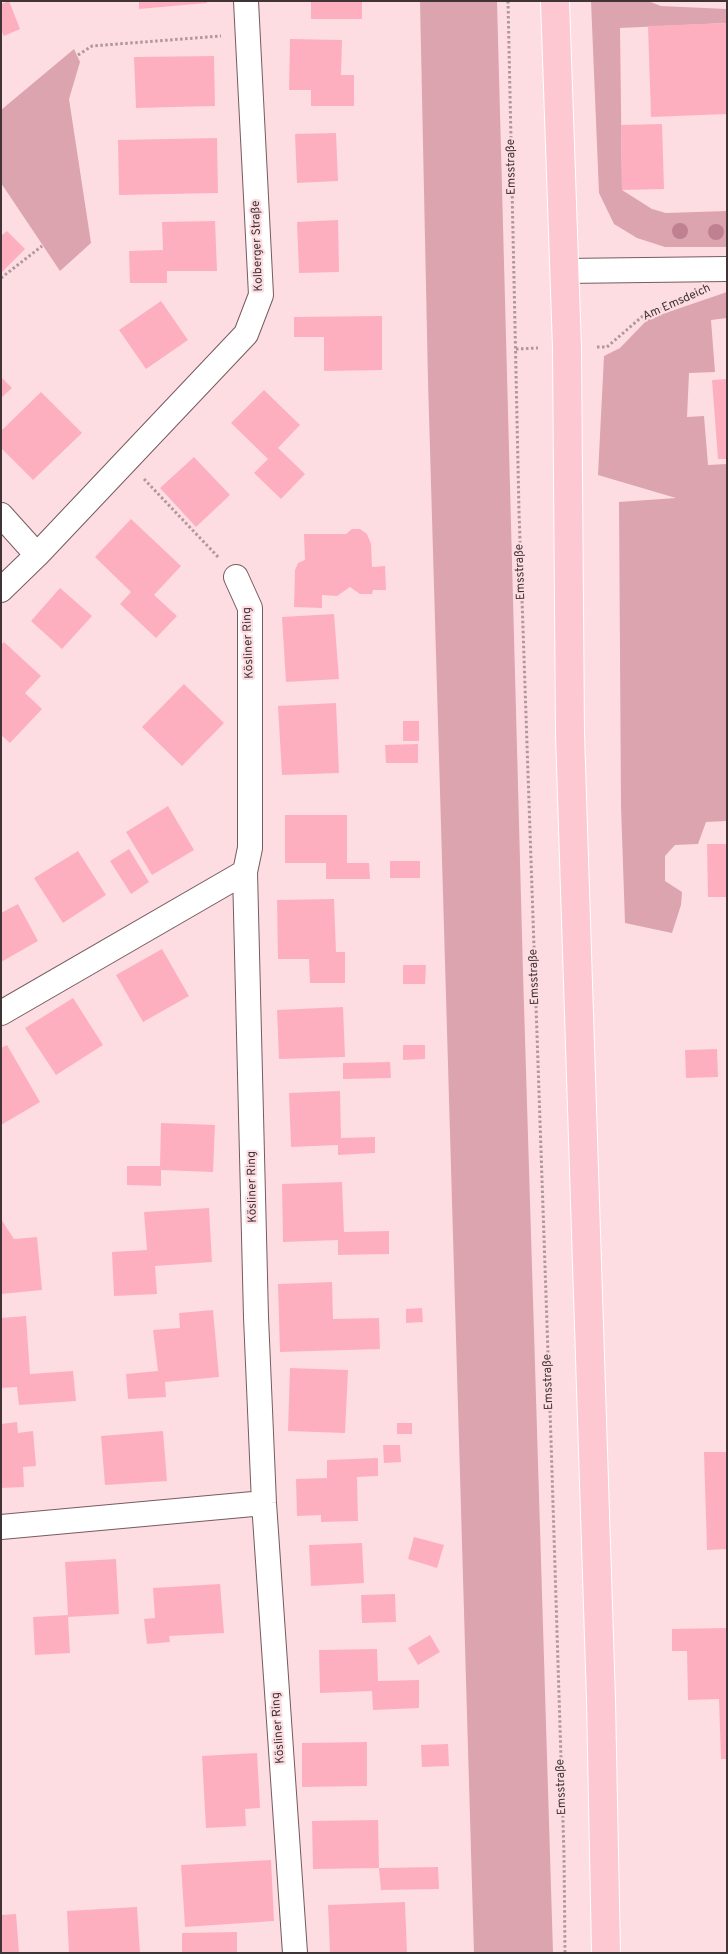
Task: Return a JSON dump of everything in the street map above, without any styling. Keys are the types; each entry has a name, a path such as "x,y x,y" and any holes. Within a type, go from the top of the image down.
{"main road":[{"path":"555,1 566,348 570,734 601,1700 606,1953"}],"street":[{"name":"Kolberger Straße","path":"1,590 37,555 246,334 261,295 246,1"},
{"name":"Am Emsdeich","path":"564,271 727,269"},
{"path":"1,515 37,555"},
{"name":"Kösliner Ring","path":"236,577 250,608 250,848 245,872 256,1317 264,1503 295,1953"},
{"path":"1,1013 245,872"},
{"path":"1,1527 264,1503"}],"path":[{"name":"Emsstraße","path":"508,1 520,522 564,1854 565,1953"},
{"path":"78,55 92,46 248,34"},
{"path":"1,278 42,246"},
{"name":"Am Emsdeich","path":"516,348 607,347 644,315 696,297"},
{"path":"126,461 236,577"}],"shaded area":[{"path":"420,1 497,1 523,973 553,1953 474,1953 428,381"},
{"path":"591,1 648,1 661,6 727,9 727,23 620,28 622,190 652,209 666,213 727,211 727,247 665,247 637,238 614,224 599,193"},
{"path":"74,49 80,62 69,99 91,243 60,271 1,183 1,110"},
{"path":"727,292 727,318 711,320 715,372 689,373 687,417 704,416 708,465 727,464 727,821 706,822 698,844 675,845 665,856 665,881 682,892 681,905 672,933 625,923 621,806 619,502 676,498 598,475 604,356 620,348 648,319"}],"building":[{"path":"9,1 20,29 4,36 1,30 1,4"},
{"path":"139,1 207,1 207,3 139,9"},
{"path":"311,1 362,1 362,19 311,19"},
{"path":"727,23 727,114 651,117 648,26"},
{"path":"290,39 342,40 341,75 354,75 354,106 311,106 311,90 289,90"},
{"path":"214,56 215,106 136,108 134,57"},
{"path":"662,124 664,189 622,190 621,125"},
{"path":"336,133 338,181 297,183 295,134"},
{"path":"217,138 218,193 119,195 118,140"},
{"path":"338,220 339,272 299,273 297,222"},
{"path":"215,221 217,271 167,271 167,283 130,283 129,251 163,250 162,222"},
{"path":"7,231 25,249 1,273 1,236"},
{"path":"161,301 188,340 146,369 119,330"},
{"path":"382,316 382,370 324,371 324,337 294,337 294,317"},
{"path":"1,377 12,388 1,398"},
{"path":"727,379 727,459 718,459 712,380"},
{"path":"264,390 300,425 278,448 305,474 281,499 254,473 268,459 231,423"},
{"path":"41,392 82,433 33,480 1,448 1,431"},
{"path":"194,457 230,495 196,527 160,488"},
{"path":"131,519 181,566 154,595 177,616 156,638 120,604 131,592 95,557"},
{"path":"352,529 360,529 367,534 371,544 372,567 385,566 386,590 373,590 372,594 360,594 350,587 337,596 322,595 322,608 294,607 295,570 298,563 305,560 304,534 346,534"},
{"path":"60,588 92,616 62,649 31,621"},
{"path":"334,614 339,679 286,682 282,617"},
{"path":"4,642 41,676 25,693 42,709 10,743 1,735 1,645"},
{"path":"184,684 224,723 182,766 142,727"},
{"path":"336,703 339,773 282,775 278,706"},
{"path":"403,721 419,721 419,741 403,741"},
{"path":"418,744 418,763 386,763 385,745"},
{"path":"168,806 194,850 152,875 126,832"},
{"path":"285,815 347,815 347,863 369,863 370,879 326,879 326,863 285,863"},
{"path":"707,844 727,844 727,897 708,897"},
{"path":"129,849 149,882 131,894 110,861"},
{"path":"78,851 106,895 63,923 34,878"},
{"path":"390,861 420,861 420,878 390,878"},
{"path":"334,899 336,952 345,952 345,983 310,983 309,959 278,959 277,900"},
{"path":"18,904 38,941 1,962 1,913"},
{"path":"162,949 189,996 143,1022 116,975"},
{"path":"403,965 426,965 425,984 403,984"},
{"path":"73,998 103,1045 56,1075 25,1028"},
{"path":"343,1007 345,1057 279,1059 277,1010"},
{"path":"7,1045 40,1102 1,1125 1,1048"},
{"path":"403,1045 425,1045 425,1059 403,1060"},
{"path":"717,1049 718,1077 686,1078 685,1050"},
{"path":"390,1062 391,1078 343,1079 343,1063"},
{"path":"340,1091 341,1138 375,1137 375,1153 338,1155 338,1145 291,1147 289,1093"},
{"path":"161,1123 215,1125 213,1172 161,1170 161,1186 127,1185 127,1166 160,1166"},
{"path":"342,1182 344,1232 389,1231 389,1254 338,1255 338,1240 283,1242 282,1184"},
{"path":"209,1208 212,1262 155,1266 157,1294 114,1296 112,1252 147,1250 144,1212"},
{"path":"1,1219 14,1239 37,1237 42,1290 1,1294"},
{"path":"332,1282 333,1319 379,1318 380,1349 280,1352 278,1284"},
{"path":"422,1308 423,1322 406,1323 406,1309"},
{"path":"213,1310 219,1377 165,1382 166,1397 128,1399 126,1374 158,1371 153,1330 180,1328 179,1313"},
{"path":"26,1316 30,1374 73,1371 76,1401 19,1405 17,1387 1,1388 1,1318"},
{"path":"290,1368 348,1370 345,1433 288,1431"},
{"path":"17,1422 18,1433 33,1431 36,1466 23,1467 24,1487 1,1488 1,1424"},
{"path":"397,1423 412,1423 412,1434 397,1434"},
{"path":"163,1431 167,1481 105,1485 101,1436"},
{"path":"383,1445 400,1445 401,1462 384,1463"},
{"path":"704,1452 727,1452 727,1549 707,1550"},
{"path":"378,1458 378,1476 357,1477 358,1521 321,1522 321,1515 297,1516 296,1479 327,1478 327,1460"},
{"path":"414,1537 444,1545 437,1568 408,1559"},
{"path":"362,1543 364,1583 311,1586 309,1545"},
{"path":"116,1559 119,1614 68,1617 70,1653 35,1655 33,1617 68,1615 65,1562"},
{"path":"220,1584 224,1633 169,1636 170,1642 147,1644 144,1619 155,1618 153,1588"},
{"path":"395,1594 396,1622 362,1623 361,1595"},
{"path":"727,1628 727,1759 721,1759 719,1699 688,1700 687,1651 672,1651 672,1629"},
{"path":"430,1635 440,1652 418,1665 408,1648"},
{"path":"377,1649 378,1681 419,1680 419,1708 373,1710 372,1691 320,1693 319,1650"},
{"path":"367,1742 367,1786 302,1787 302,1743"},
{"path":"448,1744 449,1766 422,1767 421,1745"},
{"path":"257,1753 260,1808 245,1809 246,1826 206,1828 202,1756"},
{"path":"378,1820 379,1868 313,1869 312,1821"},
{"path":"271,1860 274,1921 185,1927 181,1865"},
{"path":"438,1867 439,1889 381,1890 379,1868"},
{"path":"405,1902 407,1953 330,1953 328,1905"},
{"path":"137,1907 140,1953 69,1953 67,1911"},
{"path":"16,1914 19,1953 1,1953 1,1915"},
{"path":"237,1932 237,1953 182,1953 182,1933"}]}
